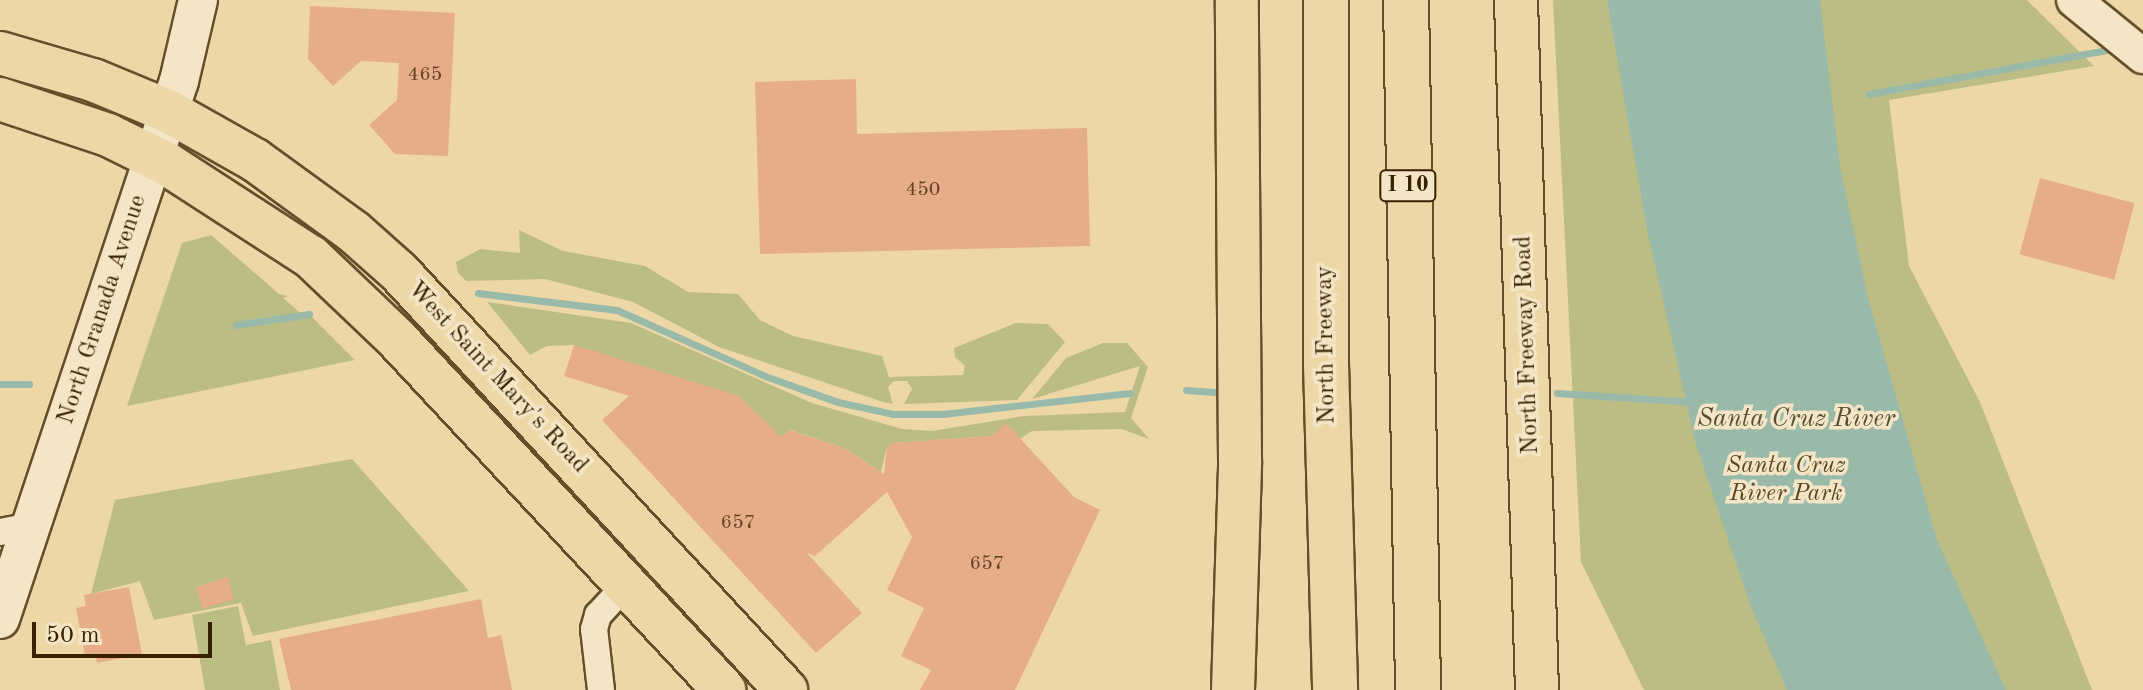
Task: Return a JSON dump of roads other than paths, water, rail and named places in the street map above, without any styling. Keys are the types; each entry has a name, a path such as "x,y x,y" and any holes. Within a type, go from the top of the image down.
{"highway":[{"path":"1300,0 1326,364"},
{"name":"North Freeway","path":"1326,0 1326,364 1335,690"},
{"name":"I 10","path":"1406,0 1409,372 1418,690"},
{"path":"1409,372 1429,0"}],"main road":[{"name":"North Granada Avenue","path":"0,619 16,529 154,158 198,0"},
{"path":"1233,690 1240,461 1237,0"},
{"name":"North Freeway Road","path":"1516,0 1537,690"},
{"name":"West Saint Mary's Road","path":"0,53 93,80 168,111 304,192 399,272 786,690"},
{"name":"West Saint Mary's Road","path":"0,99 108,135 154,158 260,220 343,286 724,690"}],"street":[{"path":"2074,0 2143,56"},
{"path":"601,690 594,629 598,615 627,584"}],"water":[{"name":"Santa Cruz River","path":"1607,0 1820,0 1840,166 1868,298 1937,540 2006,690 1787,690 1751,607 1696,445 1647,230"}],"waterway":[{"path":"1869,94 2117,48"},
{"path":"478,293 617,310 765,376 838,402 893,414 942,414 1130,393"},
{"path":"236,325 309,314"},
{"path":"0,384 29,384"},
{"path":"1186,390 1218,392"},
{"path":"1557,393 1695,402"}],"park label":[{"name":"Santa Cruz River Park","path":"1786,481"}]}
